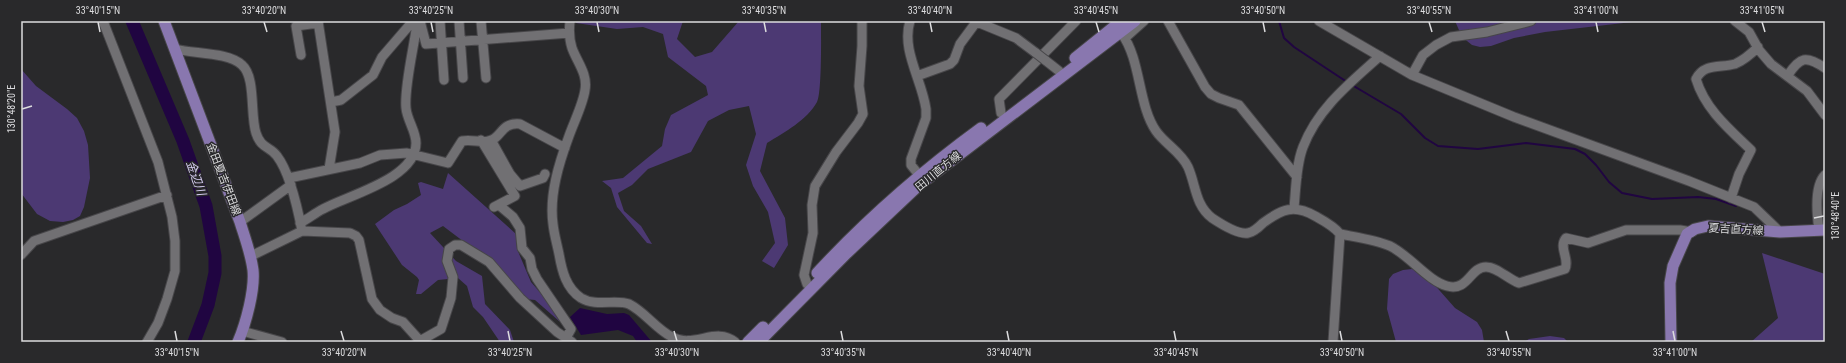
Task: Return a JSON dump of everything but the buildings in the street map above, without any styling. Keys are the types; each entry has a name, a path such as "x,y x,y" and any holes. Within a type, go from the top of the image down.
{"main road":[{"name":"金田夏吉伊田線","path":"164,21 240,222 251,256 253,271 252,288 238,342"},
{"name":"田川直方線","path":"748,342 807,284 842,246 919,175 1059,71 1120,21"},
{"name":"田川直方線","path":"758,342 847,253 918,186 1135,21"},
{"name":"夏吉直方線","path":"1692,232 1708,226 1780,232 1822,230"},
{"path":"1671,342 1670,283 1673,266 1687,234 1692,232"}],"street":[{"path":"331,102 341,100 373,75 382,57 414,21"},
{"path":"251,256 301,227 324,208 390,179 406,165 414,155 416,143 406,109 406,102 416,30 414,21"},
{"path":"420,21 426,44 483,41 569,33"},
{"path":"440,21 444,80"},
{"path":"459,21 463,78"},
{"path":"481,21 486,78"},
{"path":"570,21 569,33 572,48 584,72 586,90 564,148 554,191 552,223 562,270 568,286 582,298 588,300 599,303 628,303 671,337 685,341 719,335 735,342"},
{"path":"807,284 804,275 813,233 812,205 814,186 836,152 864,114 859,86 862,21"},
{"path":"910,21 908,29 909,41 926,109 926,118 911,159 911,165 919,175"},
{"path":"917,76 950,64 954,60 960,44 977,21 1016,38 1059,71"},
{"path":"1001,114 999,99 1076,21"},
{"path":"1144,21 1123,36 1134,63 1149,118 1156,131 1177,152 1188,166 1196,197 1203,209 1213,218 1238,232 1247,233 1254,231 1273,216 1294,208 1308,212 1336,229 1340,234 1390,246 1438,281 1447,286 1454,287 1462,286 1478,270 1484,267 1490,268 1519,283 1565,269 1567,264 1563,246 1566,238 1588,243 1626,230 1680,230 1692,232"},
{"path":"1168,21 1205,87 1211,94 1239,105 1297,177"},
{"path":"1319,21 1412,75 1514,117 1754,207 1780,232"},
{"path":"1412,75 1423,55 1451,37 1487,32 1531,21"},
{"path":"1734,21 1749,32 1758,48 1771,64 1788,75 1807,91 1825,115"},
{"path":"105,22 158,162 167,195 175,241 175,271 158,323 147,342"},
{"path":"301,55 296,24 318,22 335,132 329,169"},
{"path":"1731,198 1739,174 1751,150 1712,111 1699,88 1696,79 1700,72 1709,68 1734,64 1745,59 1758,48"},
{"path":"175,50 222,56 236,60 244,67 250,79 256,133 261,144 277,155 290,182 301,227"},
{"path":"1294,208 1302,148 1315,122 1331,100 1380,56"},
{"path":"1788,75 1801,60 1810,59 1825,68"},
{"path":"240,222 290,182 329,169 360,163 380,155 407,153 448,164 462,141 470,139 491,140 496,137 507,125 520,124 564,148"},
{"path":"301,227 350,233 356,236 359,240 372,299 380,310 392,318 403,322 420,342 441,329 451,298 453,277 447,261 449,249 455,245 461,245 489,262 520,298 557,332 569,340 571,329 537,279 532,269 530,258 522,248 520,228 512,218 496,206 515,196 481,140"},
{"path":"491,140 510,174 520,186 543,178 545,174"},
{"path":"1822,230 1817,217 1818,187 1821,179 1825,175"},
{"path":"21,255 34,240 167,195"},
{"path":"1333,342 1340,234"},
{"path":"242,331 282,342"}],"shaded area":[{"path":"576,21 683,21 677,39 695,57 712,52 739,21 821,21 820,87 817,102 802,120 767,143 760,171 785,218 788,245 774,268 762,261 775,243 768,212 753,186 746,165 756,134 749,106 729,110 708,121 691,152 648,169 632,185 618,193 624,211 641,226 652,244 647,243 617,207 611,188 602,181 623,178 662,146 665,129 671,115 708,95 706,86 668,57 663,34 643,27 617,29 576,23"},
{"path":"1455,21 1641,21 1545,32 1514,38 1491,46 1480,47 1472,45 1462,37"},
{"path":"21,69 36,86 77,118 84,131 88,145 90,178 84,207 80,216 73,220 63,222 50,221 37,214 21,193"},
{"path":"448,173 516,234 517,249 531,282 562,318 559,321 535,300 525,299 500,269 443,226 430,233 456,261 482,276 485,304 510,330 514,342 500,342 483,317 473,307 467,286 458,278 438,280 421,294 416,294 419,280 402,265 375,224 394,210 421,195 418,183 421,182 443,189"},
{"path":"1762,253 1825,274 1825,342 1751,342 1778,318"},
{"path":"1412,269 1425,274 1455,308 1477,322 1482,330 1484,342 1396,342 1387,309 1389,279 1393,274 1403,270"},
{"path":"580,308 607,314 624,313 629,315 652,342 637,342 633,336 618,330 581,335 570,317"},
{"path":"1550,336 1564,338 1568,342 1524,342 1529,339"}],"waterway":[{"name":"金辺川","path":"132,21 183,141 206,206 215,256 215,273 208,305 194,342"},
{"path":"1279,21 1284,38 1294,47 1347,82"},
{"path":"1352,85 1401,114 1425,138 1438,146 1478,149 1526,143 1575,149 1585,154 1609,182 1622,193 1652,199 1698,197 1716,199 1736,206"}]}
